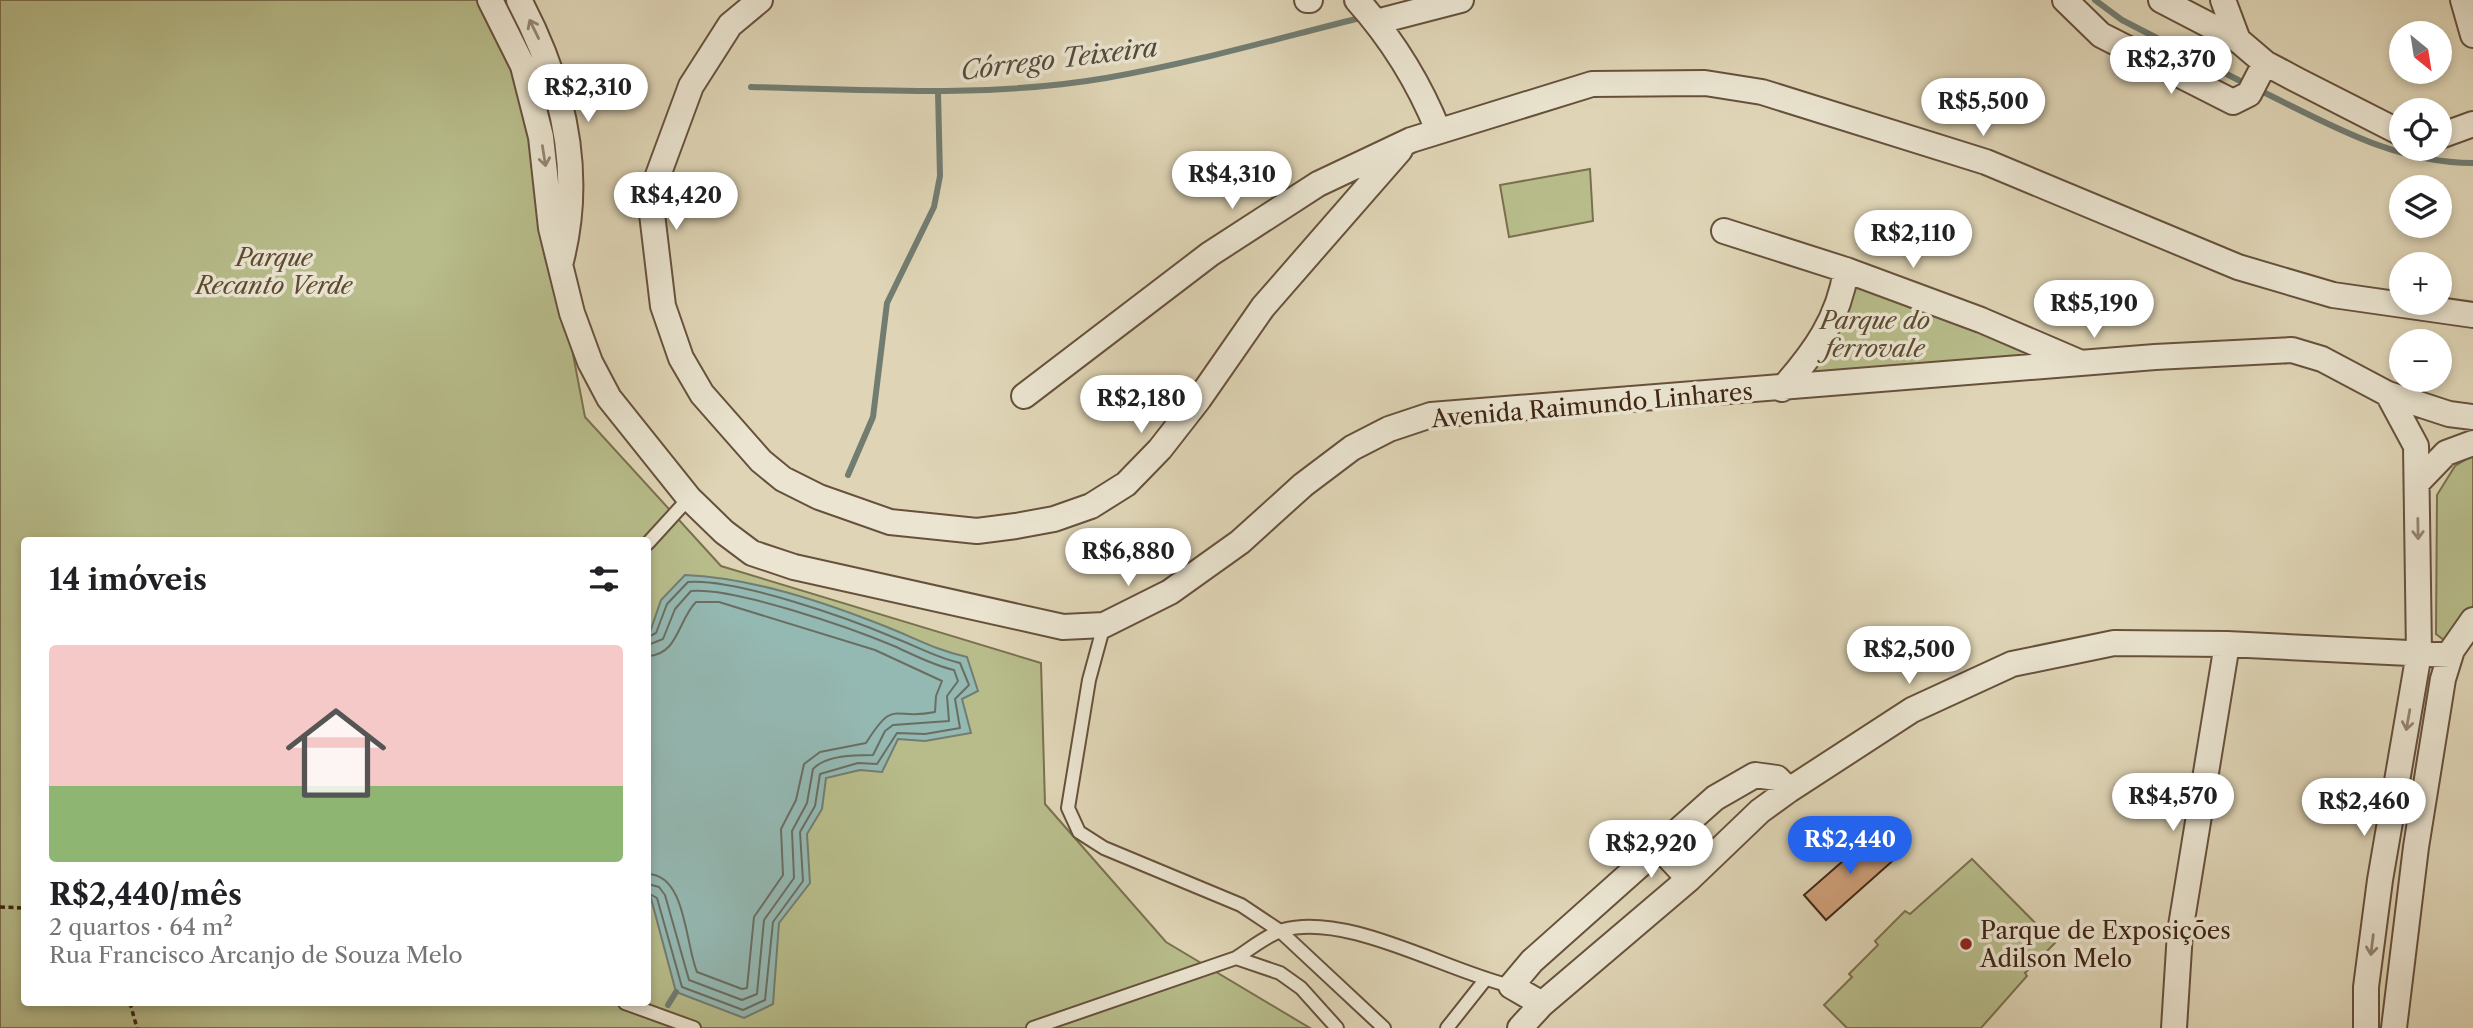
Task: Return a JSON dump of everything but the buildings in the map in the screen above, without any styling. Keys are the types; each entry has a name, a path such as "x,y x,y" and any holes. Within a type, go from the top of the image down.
{"street":[{"name":"Avenida Raimundo Linhares","path":"490,0 523,66 541,137 551,228 572,313 590,362 609,398 689,498 724,532 752,553 794,567 1063,627 1104,625 1170,592 1240,542 1303,485 1352,448 1390,429 1432,415 2292,350 2322,359 2388,394 2461,415"},
{"name":"Avenida Raimundo Linhares","path":"519,0 552,72 564,116 570,166 570,225 561,262"},
{"path":"760,0 730,25 691,86 650,197 663,306 681,358 702,394 761,461 783,479 819,497 890,522 977,531 1016,526 1054,519 1091,506 1126,484 1168,439 1263,307 1411,140"},
{"path":"1357,0 1376,22 1424,95 1438,130"},
{"path":"1376,22 1461,0"},
{"path":"2065,0 2101,35 2233,102 2249,94 2265,63"},
{"path":"2161,0 2238,40 2265,63 2389,127"},
{"path":"2223,0 2238,40"},
{"path":"2463,0 2473,35"},
{"path":"1024,396 1210,254 1318,184 1438,130 1489,117 1592,84 1705,83 1762,92 1986,162 2238,267 2333,295 2473,314"},
{"path":"2452,131 2473,124"},
{"path":"1724,231 1846,270 1980,320 2083,364"},
{"path":"1782,389 1827,332 1843,293 1846,270"},
{"path":"2366,1028 2366,987 2380,880 2419,653 2416,446 2388,394"},
{"path":"2416,446 2461,415"},
{"path":"2418,482 2445,453 2473,443"},
{"path":"2394,1028 2416,847 2442,679 2473,620"},
{"path":"1520,1028 1542,1004 1689,879 1760,811 1912,710 2012,664 2115,643 2227,644 2419,653 2460,644"},
{"path":"2174,1028 2180,932 2227,644"},
{"path":"1542,1004 1511,986 1532,961 1714,798 1755,775 1777,778 1789,790"},
{"path":"1659,847 1689,879"},
{"path":"1621,881 1650,911"}],"lane":[{"path":"651,540 689,498"},
{"path":"1104,625 1089,680 1069,808 1079,832 1104,848 1241,905 1280,931 1384,1028"},
{"path":"1032,1028 1236,958 1280,931 1304,926 1328,928 1384,943 1485,980 1511,986"},
{"path":"1236,958 1280,974 1337,1028"},
{"path":"1447,1028 1485,980"},
{"path":"633,1006 694,1028"}],"path":[{"path":"0,907 21,908"},
{"path":"131,1006 137,1028"}],"green space":[{"name":"Parque Recanto Verde","path":"0,0 484,0 515,52 585,417 721,566 1041,663 1045,804 1166,942 1310,1028 0,1028"},
{"path":"1590,169 1593,221 1509,237 1500,185"},
{"name":"Parque do ferrovale","path":"1857,285 2036,354 1803,381"},
{"path":"2473,455 2473,614 2445,641 2436,634 2437,495 2455,466"},
{"name":"Parque de Exposições Adilson Melo","path":"1972,859 2055,943 2025,973 2027,976 1981,1028 1847,1028 1824,1005 1852,977 1849,974 1878,945 1875,941 1905,911 1910,914"}],"water":[{"path":"685,575 736,581 788,593 967,657 978,691 962,699 971,733 925,741 898,739 882,772 860,770 826,778 822,809 807,834 810,883 779,923 773,1004 744,1018 676,992 651,898 651,629 661,600"}],"waterway":[{"path":"2095,0 2122,20 2246,84"},
{"name":"Córrego Teixeira","path":"751,87 929,91 1062,84 1171,65 1364,17"},
{"path":"2259,90 2337,128 2389,149 2444,161 2473,163"},
{"name":"Córrego Teixeira","path":"848,475 873,417 887,303 934,207 940,176 938,92"},
{"path":"668,1005 676,992"}],"place":[{"name":"Parque de Exposições Adilson Melo","path":"1966,944"}]}
